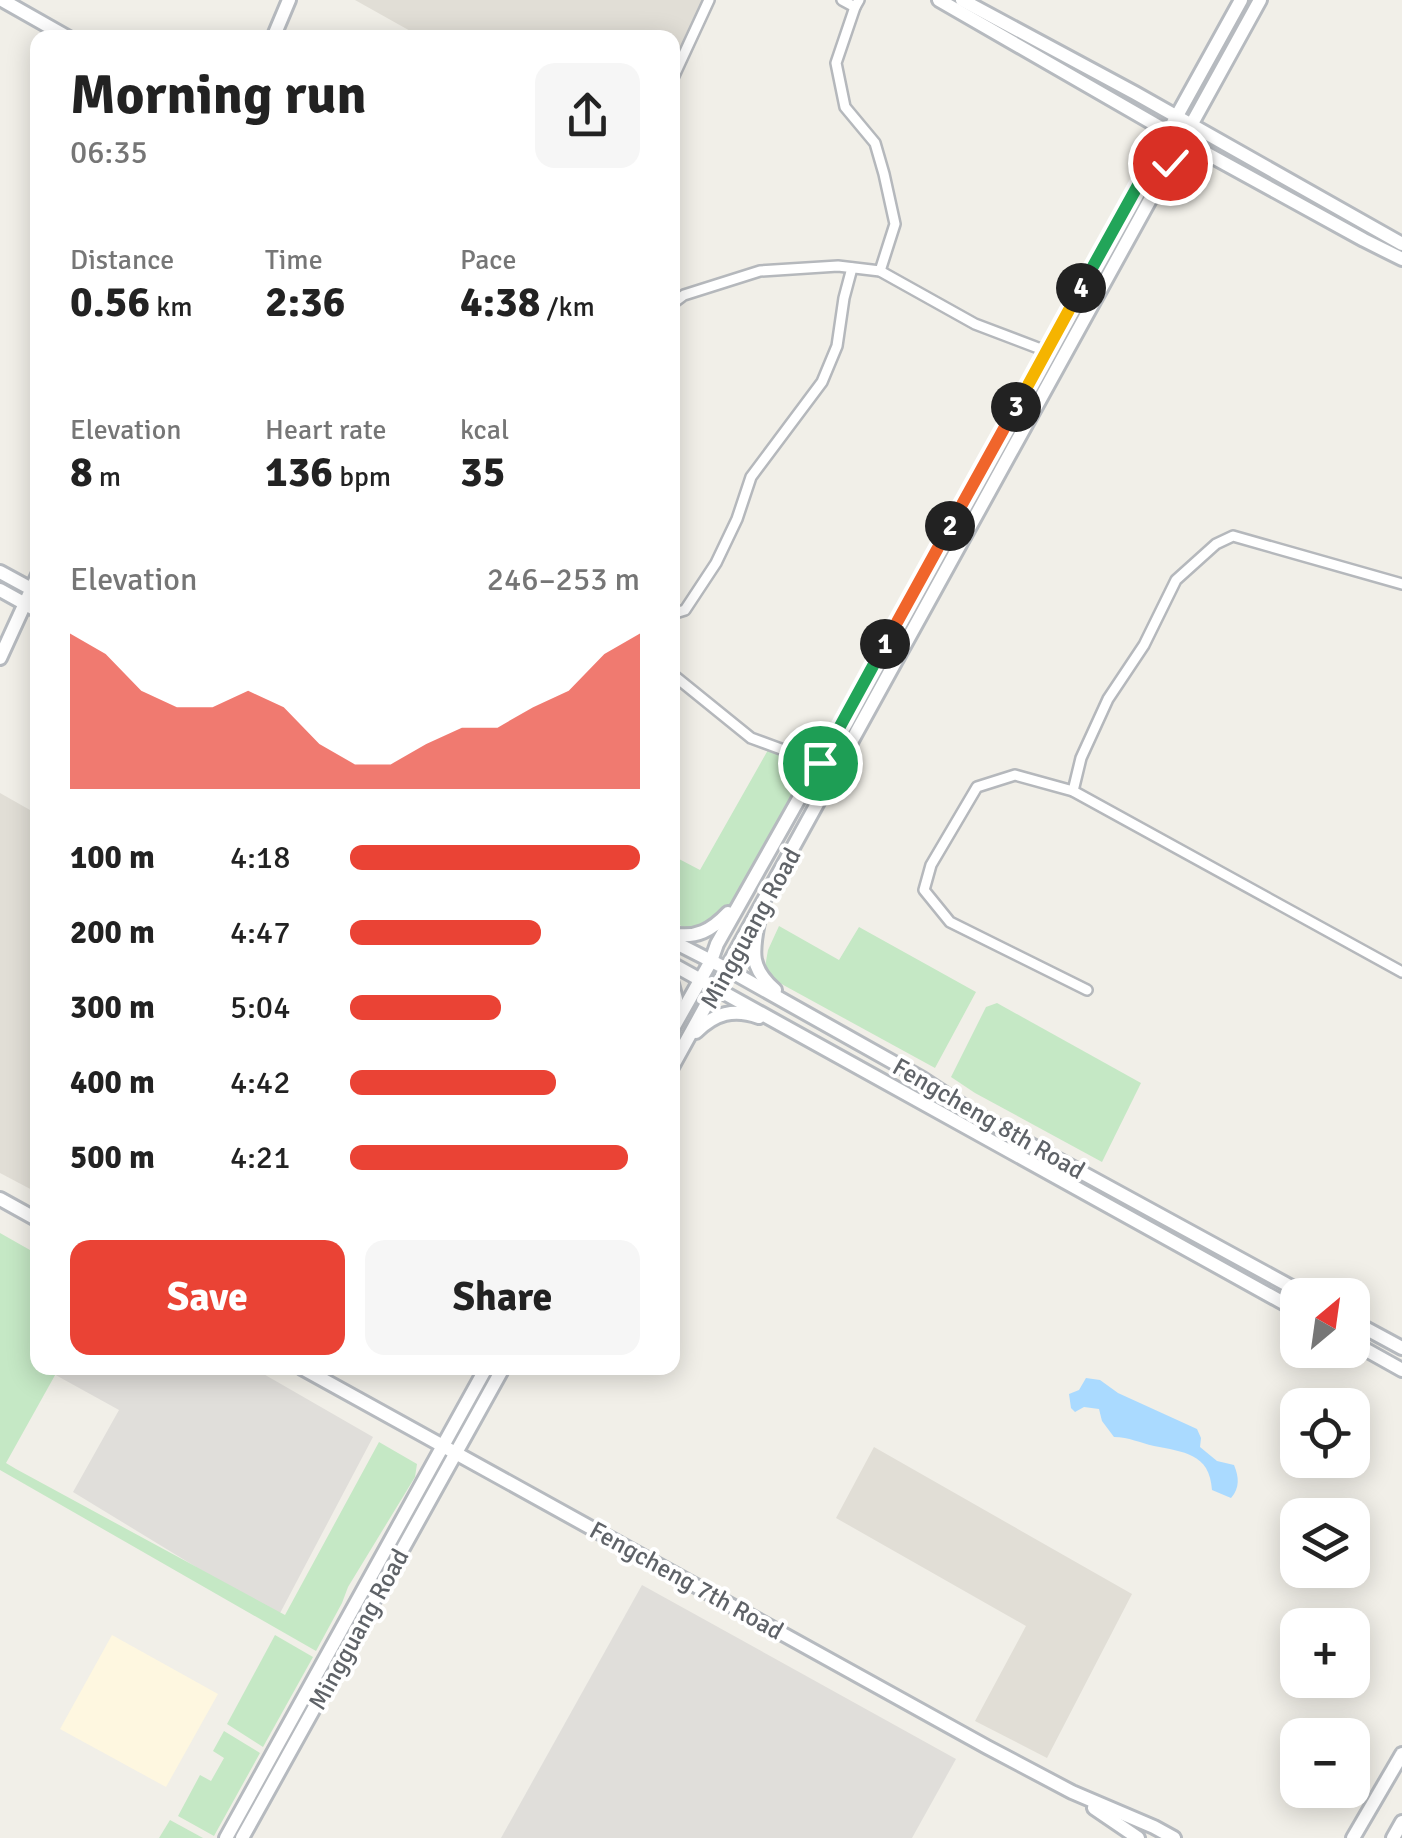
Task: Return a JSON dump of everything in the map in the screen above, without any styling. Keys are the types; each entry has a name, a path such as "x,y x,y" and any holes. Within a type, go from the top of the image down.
{"main road":[{"path":"2,0 55,30"},
{"path":"277,30 290,0"},
{"path":"939,0 1182,140 1402,259"},
{"path":"962,0 1402,244"},
{"name":"Mingguang Road","path":"680,1016 711,961 716,944 1241,0"},
{"name":"Mingguang Road","path":"680,1053 1260,0"},
{"path":"0,572 30,588"},
{"path":"0,590 30,607"},
{"path":"0,658 30,610"},
{"path":"680,937 706,931 744,896"},
{"path":"762,906 754,940 755,964 764,980 796,1008"},
{"name":"Fengcheng 8th Road","path":"680,943 921,1078 980,1117 1280,1281"},
{"name":"Fengcheng 8th Road","path":"680,969 1280,1302"},
{"path":"685,1045 704,1024 732,1012 787,1027"},
{"path":"0,1199 30,1216"},
{"path":"1370,1331 1402,1348"},
{"path":"1370,1352 1402,1370"},
{"name":"Fengcheng 7th Road","path":"315,1375 1072,1792 1174,1838"},
{"name":"Mingguang Road","path":"242,1838 449,1449 483,1375"},
{"name":"Mingguang Road","path":"226,1838 449,1449 498,1375"},
{"path":"1354,1838 1402,1754"},
{"name":"Fengcheng 7th Road","path":"1072,1792 1138,1838"},
{"path":"1393,1838 1402,1822"}],"street":[{"path":"680,63 709,0"},
{"path":"842,0 857,3 836,63 844,107 875,143 895,224 880,271"},
{"path":"680,298 760,272 838,266 880,271 976,324 1046,351"},
{"path":"680,612 685,610 716,563 752,477 822,382 837,346 852,268"},
{"path":"680,292 684,295"},
{"path":"1072,790 1108,700 1144,644 1176,580 1216,544 1233,536 1402,584"},
{"path":"680,680 751,738 820,763"},
{"path":"1087,990 950,922 924,890 931,864 977,787 1015,775 1072,790 1402,972"}],"shaded area":[{"path":"355,0 708,0 680,60 680,30 409,30"},
{"path":"0,793 30,810 30,1189 0,1173"},
{"path":"56,1375 265,1375 373,1437 278,1617 73,1492 119,1410"},
{"path":"874,1447 1132,1594 1047,1758 975,1721 1026,1626 836,1518"},
{"path":"642,1585 956,1759 912,1838 501,1838"},
{"path":"112,1635 218,1694 166,1787 60,1729"}],"green space":[{"path":"768,750 810,768 728,917 700,935 680,925 680,860 700,870"},
{"path":"779,926 839,960 859,927 976,992 935,1068 776,981 765,967"},
{"path":"997,1003 1141,1083 1102,1162 951,1077 986,1007"},
{"path":"0,1233 30,1250 30,1375 55,1375 6,1463 16,1469 285,1615 379,1442 417,1464 415,1477 348,1587 316,1651 0,1470"},
{"path":"275,1635 313,1657 263,1747 227,1724"},
{"path":"224,1731 260,1753 214,1836 178,1816 200,1775 211,1781 224,1758 213,1751"},
{"path":"170,1820 203,1838 159,1838"}],"water":[{"path":"1086,1378 1100,1380 1118,1393 1197,1429 1200,1447 1217,1461 1234,1465 1238,1482 1231,1498 1212,1490 1206,1468 1193,1456 1114,1437 1102,1421 1099,1409 1084,1407 1075,1412 1069,1394 1079,1390"}],"route":[{"path":"820,763 1168,131 1182,140 1170,163"}]}
